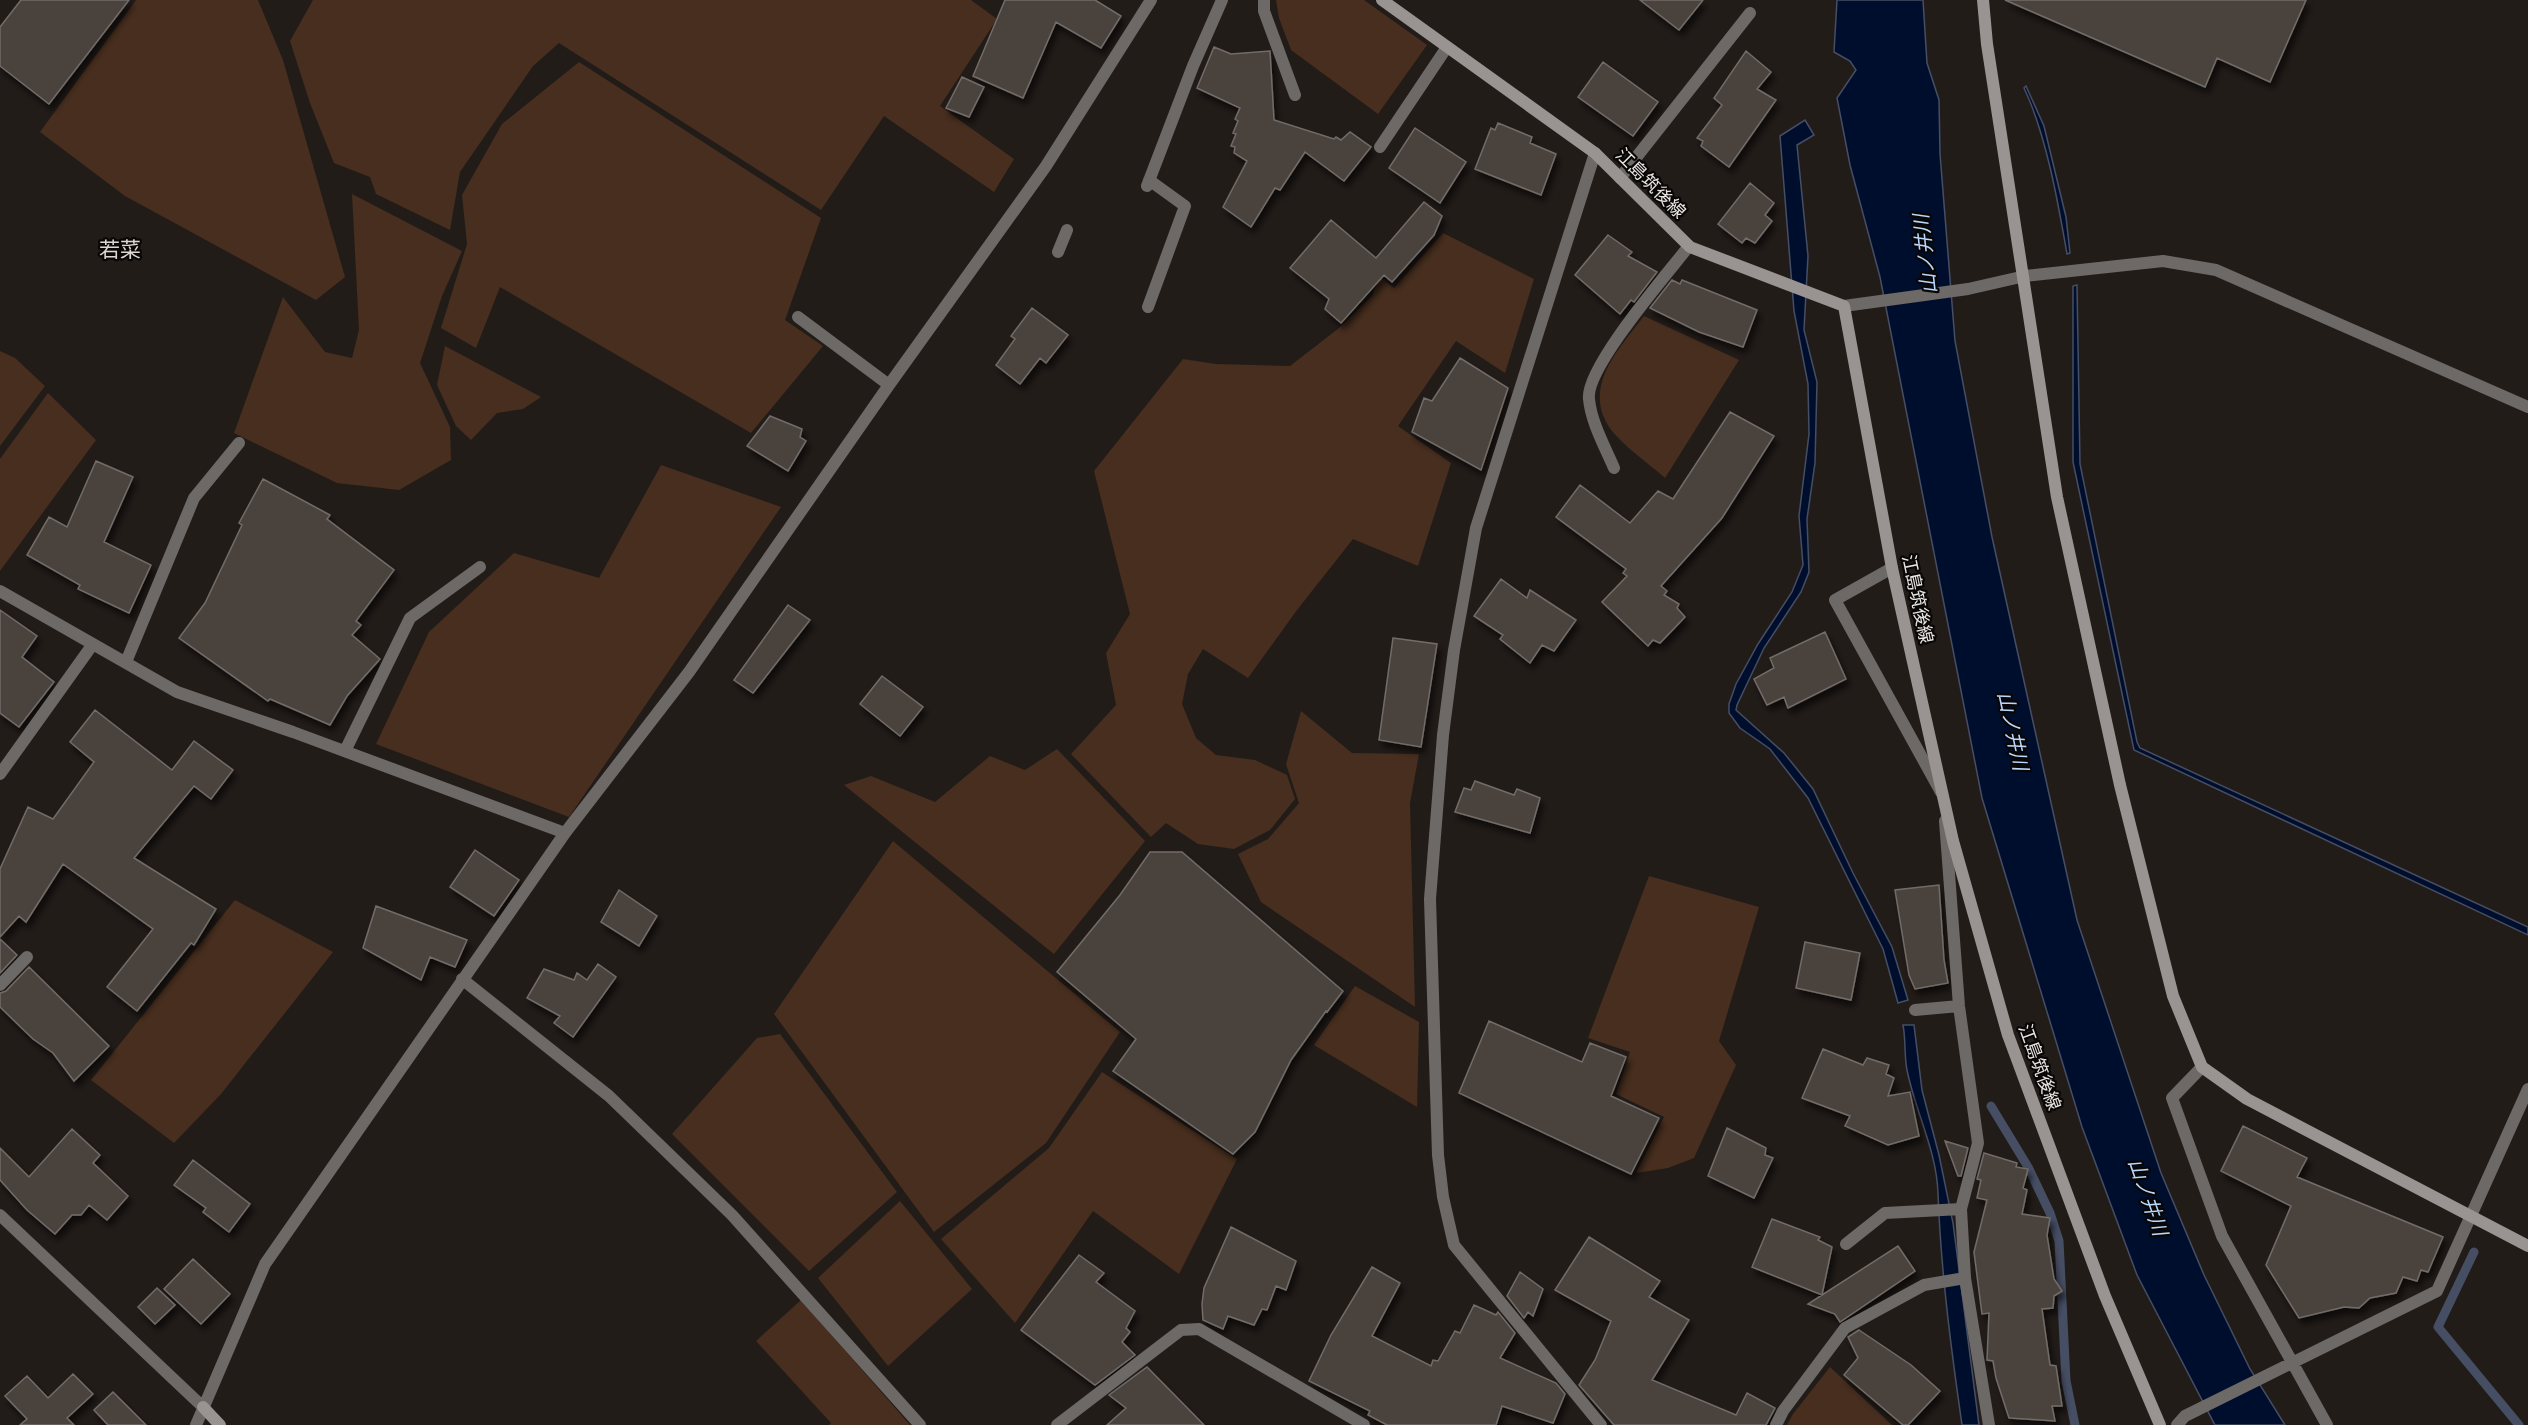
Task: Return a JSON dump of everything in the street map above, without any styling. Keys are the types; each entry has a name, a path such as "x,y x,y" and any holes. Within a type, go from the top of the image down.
{"main road":[{"name":"江島筑後線","path":"1382,0 1595,153 1689,246 1844,306 1892,568 1953,841 2008,1035 2105,1296 2160,1425"},
{"path":"1983,0 1987,44 2025,276 2057,497 2120,785 2172,996 2202,1067 2247,1099 2473,1215 2528,1246"},
{"path":"203,1407 220,1425"}],"street":[{"path":"196,1425 265,1264 566,833 689,672 889,385 1046,166 1151,0"},
{"path":"1148,307 1185,206 1148,183 1193,66 1222,0"},
{"path":"1264,0 1264,11 1295,95"},
{"path":"1620,178 1750,13"},
{"path":"1380,147 1447,47"},
{"path":"1595,153 1476,528 1454,650 1443,735 1430,899 1438,1155 1443,1197 1454,1245 1601,1425"},
{"path":"1058,252 1067,230"},
{"path":"1614,468 1588,399 1589,386 1603,358 1689,246"},
{"path":"1844,306 1968,289 2025,276 2163,261 2216,270 2528,406"},
{"path":"798,316 889,385"},
{"path":"126,662 194,498 239,443"},
{"path":"345,751 410,618 480,567"},
{"path":"1892,568 1835,600 1943,796 1959,1006 1978,1143 1961,1209 1965,1278 1989,1425"},
{"path":"0,591 177,692 566,833"},
{"path":"0,774 93,644"},
{"path":"0,986 27,957"},
{"path":"462,980 609,1096 732,1215 920,1425"},
{"path":"1915,1010 1959,1006"},
{"path":"2202,1067 2172,1098 2222,1236 2327,1425"},
{"path":"2181,1421 2269,1374 2437,1291 2528,1089"},
{"path":"1846,1244 1885,1214 1961,1209"},
{"path":"0,1215 203,1407"},
{"path":"1776,1425 1783,1411 1845,1328 1924,1285 1965,1278"},
{"path":"1057,1425 1181,1330 1199,1329 1364,1425"}],"shaded area":[{"path":"136,0 258,0 283,60 345,277 316,300 125,196 40,132"},
{"path":"313,0 971,0 997,19 940,106 1014,159 994,192 884,116 821,210 559,43 533,66 460,172 450,230 376,194 370,177 334,163 310,103 290,41"},
{"path":"1276,0 1364,0 1427,45 1378,114 1291,50 1279,18"},
{"path":"579,62 821,218 785,320 823,346 751,433 500,287 476,348 441,328 467,244 462,195 502,124"},
{"path":"352,194 462,251 442,296 420,363 450,427 451,460 399,490 337,483 234,433 283,297 325,352 352,358 359,330"},
{"path":"1443,233 1534,279 1505,373 1456,341 1398,426 1451,463 1418,566 1353,539 1297,610 1248,678 1203,649 1188,674 1182,704 1196,738 1216,755 1255,760 1287,775 1295,799 1270,830 1234,849 1198,844 1166,823 1151,837 1071,754 1116,705 1106,653 1130,614 1094,471 1183,359 1216,364 1290,366 1339,328 1372,296 1380,277 1394,288"},
{"path":"1644,316 1739,360 1665,478 1612,431 1603,415 1600,400 1601,385 1606,370"},
{"path":"445,346 541,397 523,409 497,413 471,440 456,426 437,385"},
{"path":"0,351 15,358 45,386 0,446"},
{"path":"48,393 96,440 0,571 0,459"},
{"path":"661,465 781,507 569,817 376,744 429,632 514,553 599,578"},
{"path":"1301,711 1352,753 1419,754 1410,803 1415,1007 1261,902 1238,854 1268,839 1299,803 1286,764"},
{"path":"1057,749 1145,841 1054,954 844,785 871,776 935,802 990,756 1025,770"},
{"path":"893,841 1120,1032 1046,1143 934,1232 774,1014"},
{"path":"1649,876 1759,907 1719,1041 1736,1065 1694,1158 1668,1168 1636,1173 1664,1117 1616,1094 1630,1052 1588,1038"},
{"path":"235,900 333,952 221,1094 174,1143 91,1080"},
{"path":"1355,986 1419,1022 1417,1107 1314,1045"},
{"path":"780,1034 897,1192 809,1271 672,1134 757,1038"},
{"path":"1102,1072 1237,1159 1179,1274 1093,1211 1015,1323 941,1239 1049,1148"},
{"path":"900,1201 972,1289 888,1366 818,1278"},
{"path":"801,1300 910,1425 829,1425 831,1423 756,1341"},
{"path":"1830,1367 1892,1425 1787,1425"}],"water":[{"name":"山ノ井川","path":"1837,0 1923,0 1927,63 1939,100 1940,154 1955,341 1992,537 2077,920 2161,1173 2204,1275 2250,1369 2285,1425 2215,1425 2137,1275 2082,1127 1982,798 1880,277 1850,165 1837,98 1856,70 1850,61 1834,52"},
{"path":"2026,86 2044,126 2066,217 2070,253 2067,254 2050,169 2039,126 2024,88"},
{"path":"1805,120 1814,135 1797,145 1808,256 1804,330 1817,382 1815,463 1807,519 1809,572 1801,592 1764,648 1736,710 1784,753 1813,789 1892,947 1908,1000 1898,1003 1883,949 1808,798 1770,749 1740,728 1729,713 1729,704 1736,684 1758,644 1792,592 1803,565 1799,516 1809,434 1808,384 1794,311 1780,136"},
{"path":"2077,285 2080,464 2140,748 2528,927 2528,935 2134,750 2073,462 2073,286"},
{"path":"1903,1025 1914,1025 1922,1090 1939,1155 1953,1223 1979,1425 1962,1425 1941,1252 1937,1178 1907,1070"}],"building":[{"path":"21,0 129,0 49,104 0,66 0,27"},
{"path":"1005,0 1095,0 1121,16 1101,48 1056,22 1023,98 973,76"},
{"path":"1640,0 1703,0 1679,30"},
{"path":"2005,0 2306,0 2270,82 2217,58 2205,87"},
{"path":"1214,47 1231,54 1270,51 1274,120 1334,139 1336,137 1341,140 1350,132 1371,147 1344,181 1305,152 1280,190 1275,188 1251,227 1223,207 1247,161 1234,153 1235,147 1231,146 1238,121 1235,119 1240,108 1197,88"},
{"path":"1746,51 1771,72 1757,89 1776,100 1729,167 1701,146 1703,141 1697,138 1722,105 1714,98"},
{"path":"1603,62 1658,102 1633,136 1578,97"},
{"path":"962,77 984,87 969,117 946,108"},
{"path":"1498,123 1532,137 1530,143 1556,154 1541,195 1475,169 1491,128 1495,130"},
{"path":"1415,128 1466,162 1440,203 1389,168"},
{"path":"1750,183 1774,203 1765,215 1772,221 1755,243 1746,238 1742,243 1718,224"},
{"path":"1424,202 1442,216 1434,235 1392,282 1384,275 1341,323 1325,309 1329,299 1290,268 1331,220 1376,258"},
{"path":"1608,235 1632,252 1628,256 1657,272 1634,302 1631,300 1620,314 1575,275"},
{"path":"1672,280 1680,284 1682,280 1757,310 1743,347 1699,332 1650,308"},
{"path":"1032,308 1068,335 1046,363 1040,358 1020,384 996,365 1015,339 1011,336"},
{"path":"1460,358 1508,388 1481,470 1412,432 1424,398 1432,401"},
{"path":"1730,412 1774,436 1722,518 1661,586 1667,591 1664,595 1679,604 1677,608 1685,617 1660,643 1653,640 1648,646 1602,602 1627,576 1623,573 1626,569 1556,517 1580,485 1630,523 1658,491 1673,499"},
{"path":"770,416 802,429 800,437 806,441 788,471 747,446"},
{"path":"96,461 133,477 104,542 151,565 129,613 78,589 80,585 27,555 49,517 67,527"},
{"path":"263,479 330,515 327,519 394,570 356,621 361,625 352,635 380,659 347,696 330,725 270,699 268,701 179,638 205,603 242,525 239,523"},
{"path":"1501,579 1527,598 1530,590 1576,620 1554,651 1542,645 1530,663 1500,639 1503,635 1474,616"},
{"path":"788,605 810,620 753,693 734,680"},
{"path":"0,610 37,636 22,657 54,682 19,727 0,713"},
{"path":"1825,632 1846,679 1788,708 1784,697 1767,705 1754,679 1774,668 1770,658"},
{"path":"1393,638 1437,644 1421,747 1379,740"},
{"path":"882,676 923,707 900,736 860,704"},
{"path":"95,710 172,770 194,741 233,770 211,799 194,786 134,858 216,909 194,945 191,943 137,1011 107,987 153,929 63,864 26,922 19,916 0,937 0,869 28,807 53,819 94,762 70,742"},
{"path":"1475,781 1514,795 1517,789 1540,798 1530,833 1455,812 1464,788 1471,790"},
{"path":"475,850 519,880 494,916 450,887"},
{"path":"1150,852 1182,852 1343,991 1291,1060 1255,1132 1233,1154 1113,1071 1136,1039 1057,972 1120,895"},
{"path":"1939,885 1944,960 1948,983 1915,989 1909,975 1895,890"},
{"path":"619,890 657,916 639,946 601,922"},
{"path":"376,906 467,940 455,967 430,957 421,980 363,948"},
{"path":"0,939 17,955 0,973"},
{"path":"1805,942 1860,953 1851,1000 1796,988"},
{"path":"598,964 616,977 573,1037 554,1023 560,1016 527,998 544,969 574,980 577,973 587,980"},
{"path":"29,967 109,1046 74,1081 53,1053 33,1039 0,1007 0,993 6,991"},
{"path":"1489,1021 1582,1062 1590,1043 1626,1057 1611,1096 1659,1118 1631,1174 1459,1093"},
{"path":"1823,1049 1863,1065 1867,1058 1889,1065 1886,1074 1894,1078 1888,1096 1910,1092 1919,1136 1888,1145 1845,1126 1850,1116 1802,1098"},
{"path":"2243,1126 2307,1158 2297,1177 2443,1237 2428,1272 2421,1270 2417,1281 2403,1277 2396,1293 2370,1298 2359,1308 2344,1307 2299,1318 2266,1265 2291,1206 2221,1171"},
{"path":"1727,1128 1766,1148 1765,1155 1773,1158 1754,1198 1708,1176"},
{"path":"72,1129 100,1155 93,1163 128,1196 107,1220 89,1205 81,1215 72,1215 55,1234 27,1210 0,1180 0,1148 29,1177"},
{"path":"1945,1141 1968,1148 1961,1176 1958,1176"},
{"path":"1984,1153 2017,1163 2016,1167 2028,1169 2023,1188 2027,1190 2022,1214 2050,1218 2047,1235 2054,1279 2062,1291 2054,1296 2053,1308 2042,1309 2050,1365 2056,1366 2062,1406 2052,1406 2055,1421 2009,1418 1993,1361 1987,1360 1989,1313 1982,1314 1974,1252 1987,1200 1977,1198 1981,1180 1977,1179"},
{"path":"193,1160 250,1204 229,1232 203,1212 206,1208 174,1185"},
{"path":"1772,1219 1820,1237 1818,1240 1832,1247 1822,1295 1752,1267"},
{"path":"1231,1227 1296,1261 1286,1290 1276,1286 1267,1310 1262,1309 1254,1325 1228,1316 1223,1329 1203,1320 1202,1304 1204,1288"},
{"path":"1589,1237 1660,1281 1649,1297 1689,1320 1652,1380 1736,1415 1747,1393 1775,1408 1766,1425 1614,1425 1579,1385 1595,1360 1611,1321 1555,1290"},
{"path":"1898,1246 1915,1271 1840,1322 1835,1314 1808,1304"},
{"path":"1079,1255 1104,1273 1096,1282 1135,1311 1126,1328 1130,1332 1122,1342 1135,1355 1095,1385 1021,1330"},
{"path":"193,1259 230,1294 201,1324 164,1289"},
{"path":"1372,1267 1400,1283 1372,1336 1431,1366 1433,1360 1438,1361 1455,1331 1460,1333 1474,1305 1496,1315 1498,1312 1515,1333 1500,1358 1556,1383 1565,1394 1553,1423 1502,1406 1496,1425 1387,1425 1368,1415 1370,1411 1309,1381 1331,1335"},
{"path":"1520,1272 1543,1289 1533,1316 1528,1312 1524,1318 1507,1296"},
{"path":"157,1288 175,1305 155,1324 138,1307"},
{"path":"1859,1330 1911,1365 1940,1391 1908,1425 1903,1425 1844,1375 1858,1358 1848,1337"},
{"path":"1147,1367 1204,1425 1107,1425 1126,1408 1109,1395"},
{"path":"73,1374 93,1394 67,1418 74,1425 20,1425 27,1419 5,1396 27,1376 48,1398"},
{"path":"113,1392 146,1425 108,1425 94,1410"}],"waterway":[{"path":"1991,1106 2028,1167 2050,1213 2059,1241 2066,1381 2075,1425"},
{"path":"2474,1252 2438,1327 2519,1425"}],"district":[{"name":"若菜","path":"120,250"}]}
